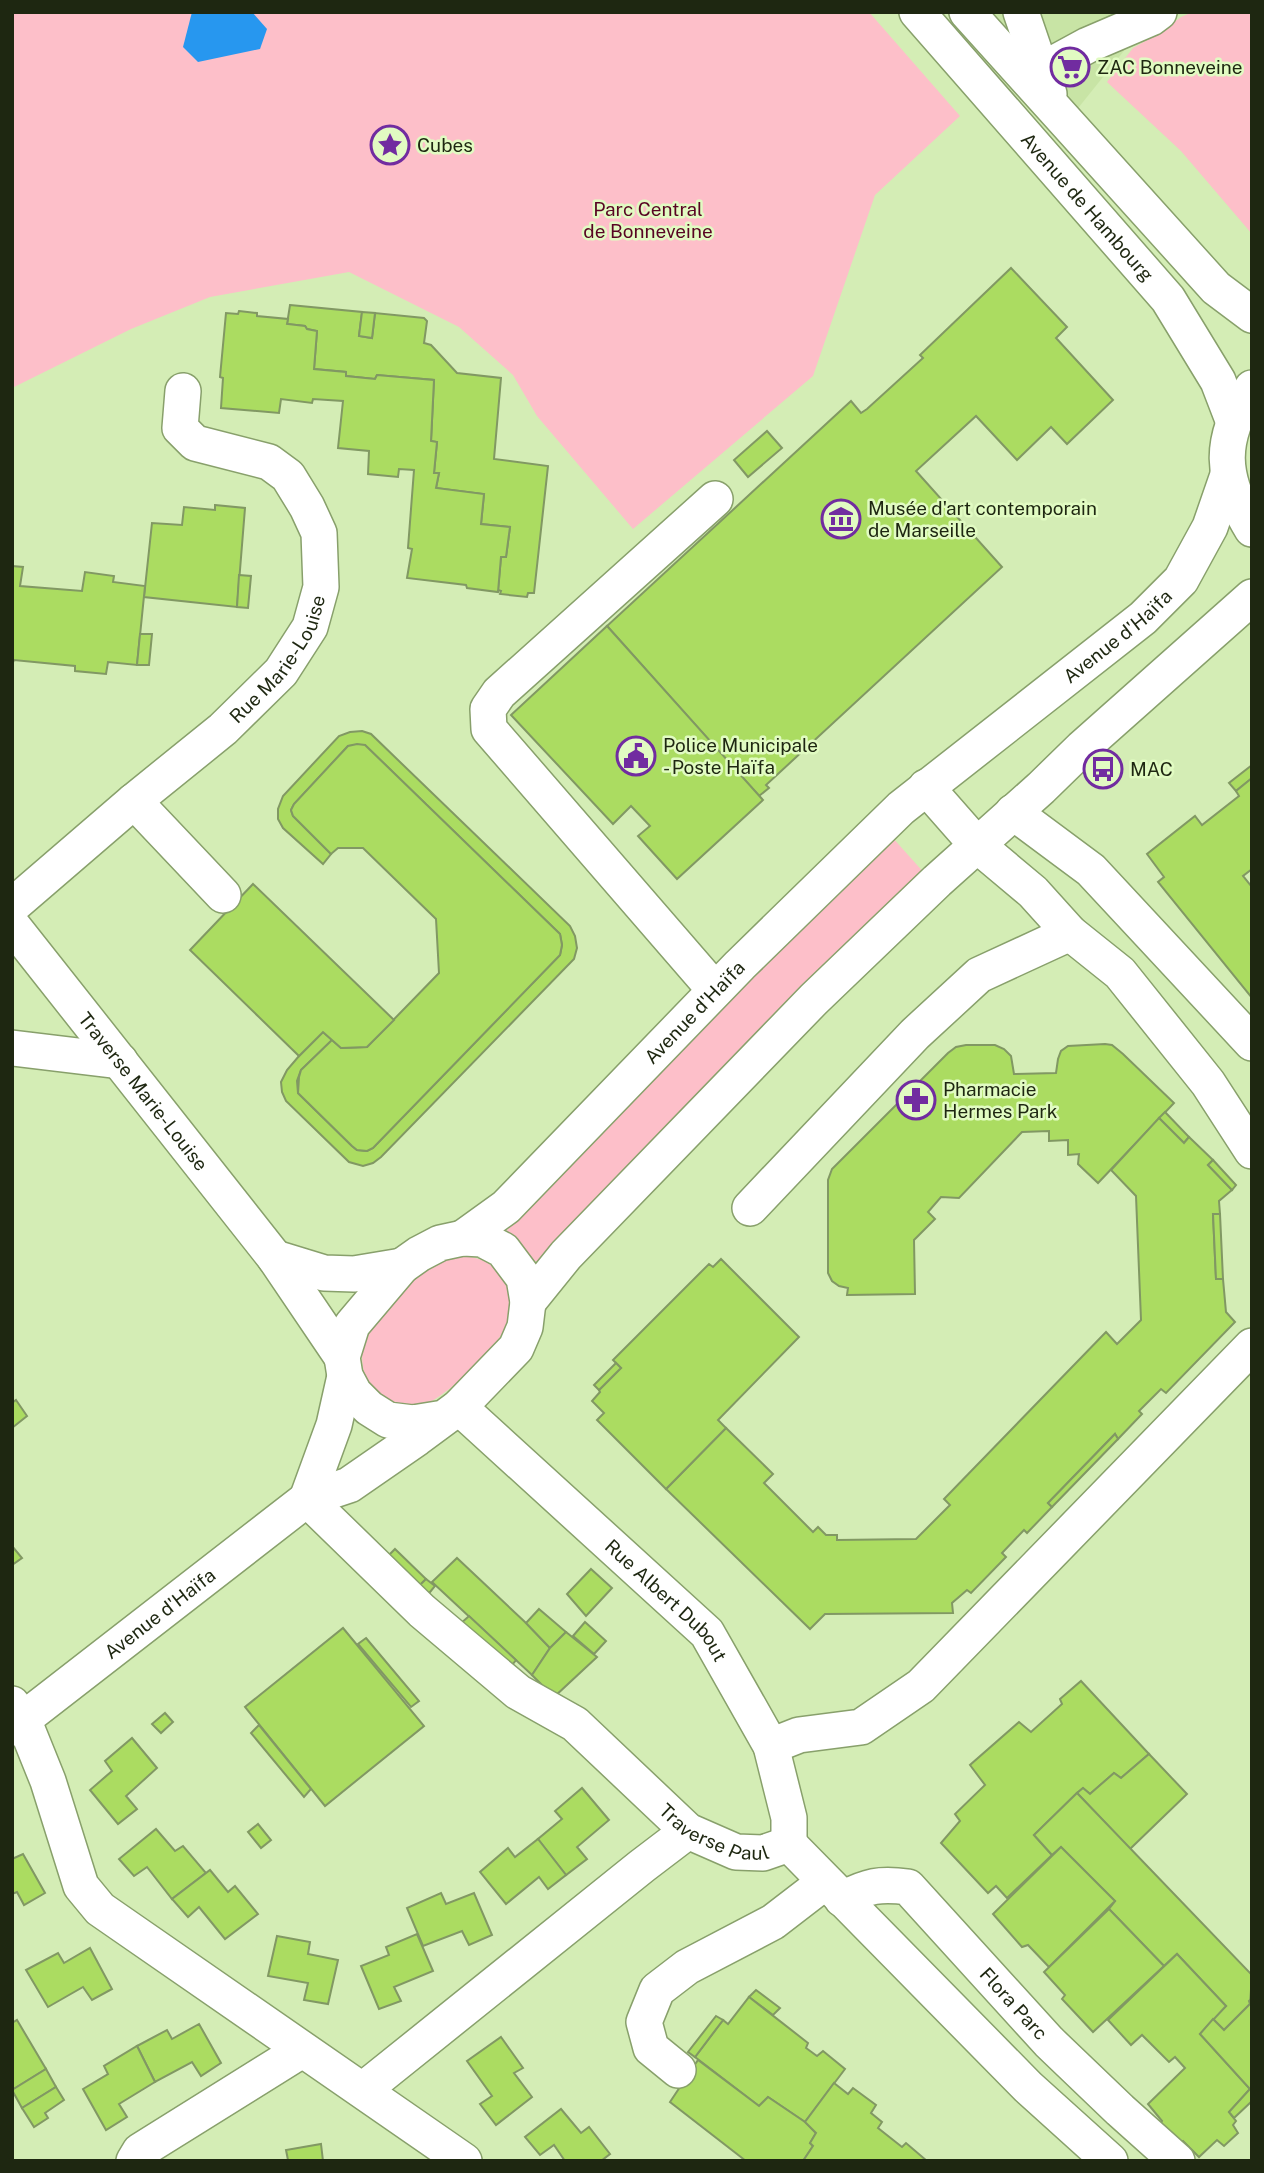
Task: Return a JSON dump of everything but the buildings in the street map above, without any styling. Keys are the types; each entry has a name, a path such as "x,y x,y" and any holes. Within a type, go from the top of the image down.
{"street":[{"name":"Avenue de Hambourg","path":"917,12 1168,299 1218,381 1233,420"},
{"name":"Avenue de Hambourg","path":"967,12 1216,288 1252,315"},
{"path":"1021,12 1052,107"},
{"path":"1042,70 1159,12"},
{"path":"1252,388 1233,420 1227,447 1228,475 1236,504 1252,529"},
{"name":"Rue Marie-Louise","path":"12,905 223,729 281,672 310,627 321,587 318,533 307,507 288,476 269,462 195,443 180,428 183,391"},
{"name":"Avenue d'Haïfa","path":"463,1238 506,1207 715,990 901,808 1143,618 1181,580 1210,527 1228,475"},
{"path":"715,499 499,693 488,709 489,729 715,990"},
{"path":"528,1302 566,1255 814,999 977,845 1252,597"},
{"path":"926,787 977,845 1033,892 1070,933 1121,973 1208,1083 1252,1151"},
{"path":"134,801 223,895"},
{"path":"1013,812 1091,870 1252,1043"},
{"name":"Traverse Marie-Louise","path":"12,925 275,1258 344,1366"},
{"path":"750,1208 915,1034 979,975 1070,933"},
{"path":"12,1048 120,1061"},
{"path":"307,1499 334,1425 344,1366 352,1325 402,1266 440,1243 463,1238 482,1239 503,1250 524,1278 528,1302 525,1326 516,1348 451,1413 413,1423 388,1420 369,1408 354,1393 344,1366"},
{"path":"275,1258 324,1273 354,1274 402,1266"},
{"path":"771,1746 799,1735 861,1727 921,1686 1252,1346"},
{"name":"Avenue d'Haïfa","path":"16,1717 307,1499 349,1485 451,1413"},
{"name":"Rue Albert Dubout","path":"451,1413 708,1633 771,1746 789,1818 789,1844"},
{"name":"Traverse Paul","path":"307,1499 422,1611 518,1692 575,1724 688,1830 736,1852 762,1853 789,1844 1028,2087 1110,2161"},
{"path":"16,1717 48,1781 81,1886 100,1909 464,2161"},
{"path":"363,2090 688,1830"},
{"name":"Flora Parc","path":"678,2070 651,2048 644,2022 657,1990 687,1967 833,1890 884,1884 908,1887 1049,2042 1177,2161"},
{"path":"134,2161 140,2151 302,2050"}],"shaded area":[{"name":"ZAC Bonneveine","path":"982,12 1155,12 1071,117"}],"green space":[{"name":"Parc Central de Bonneveine","path":"12,12 869,12 960,116 875,195 813,376 633,529 537,416 513,375 459,327 349,272 210,297 131,329 12,388"},
{"path":"1193,12 1252,12 1252,234 1181,151 1107,82 1133,48"},
{"path":"892,837 926,875 546,1261 531,1261 506,1233 512,1220"},
{"path":"458,1255 484,1261 499,1272 511,1298 507,1325 481,1360 440,1396 417,1407 386,1399 371,1387 364,1370 362,1351 370,1324 419,1277 437,1264"}],"water":[{"path":"192,12 252,12 267,29 260,49 198,62 183,47"}],"place":[{"name":"ZAC Bonneveine","path":"1070,67"},
{"name":"Cubes","path":"390,145"},
{"name":"Musée d'art contemporain de Marseille","path":"841,519"},
{"name":"Police Municipale - Poste Haïfa","path":"636,756"},
{"name":"MAC","path":"1103,769"},
{"name":"Pharmacie Hermes Park","path":"916,1100"}]}
